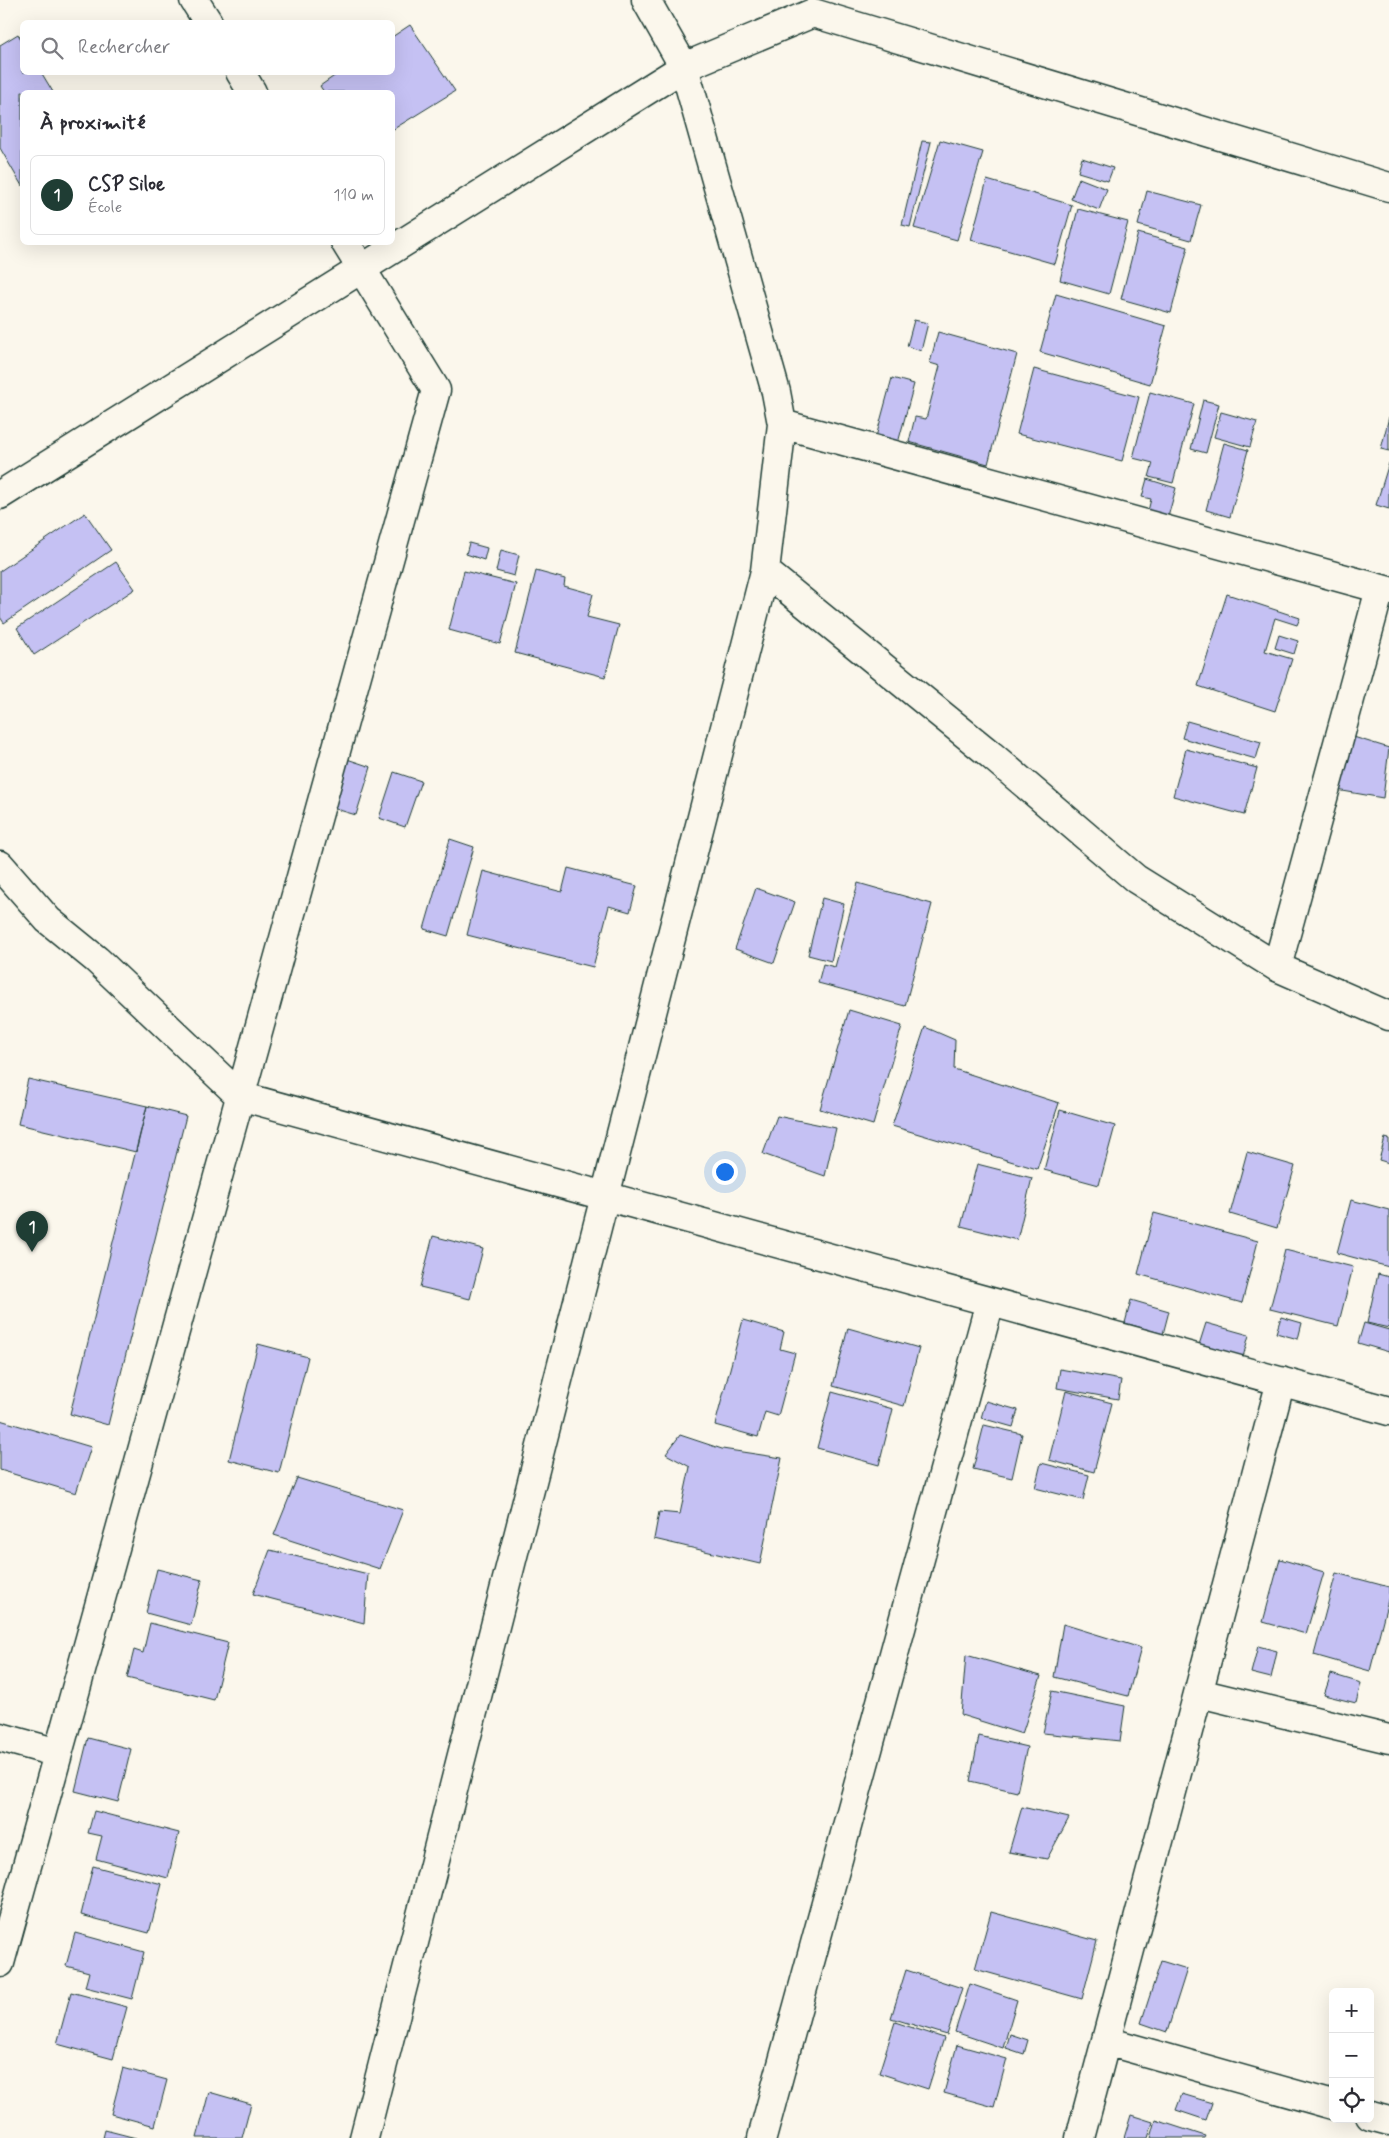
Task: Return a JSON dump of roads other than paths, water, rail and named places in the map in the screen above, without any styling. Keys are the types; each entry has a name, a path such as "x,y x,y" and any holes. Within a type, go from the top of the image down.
{"street":[{"path":"194,0 207,20"},
{"path":"364,2138 765,571 782,424 776,392 684,67 646,0"},
{"path":"0,495 684,67 815,7 1389,187"},
{"path":"242,75 251,90"},
{"path":"0,1964 436,390 348,245"},
{"path":"782,424 1385,590 1277,967"},
{"path":"765,571 991,755 1136,879 1277,967 1389,1016"},
{"path":"0,866 48,920 97,960 240,1096 1389,1411"},
{"path":"762,2138 990,1302"},
{"path":"1080,2138 1281,1381"},
{"path":"1199,1693 1389,1740"},
{"path":"0,1737 58,1753"},
{"path":"1106,2041 1329,2104"},
{"path":"1374,2117 1389,2121"}],"place":[{"name":"CSP Siloe","path":"32,1252"}]}
